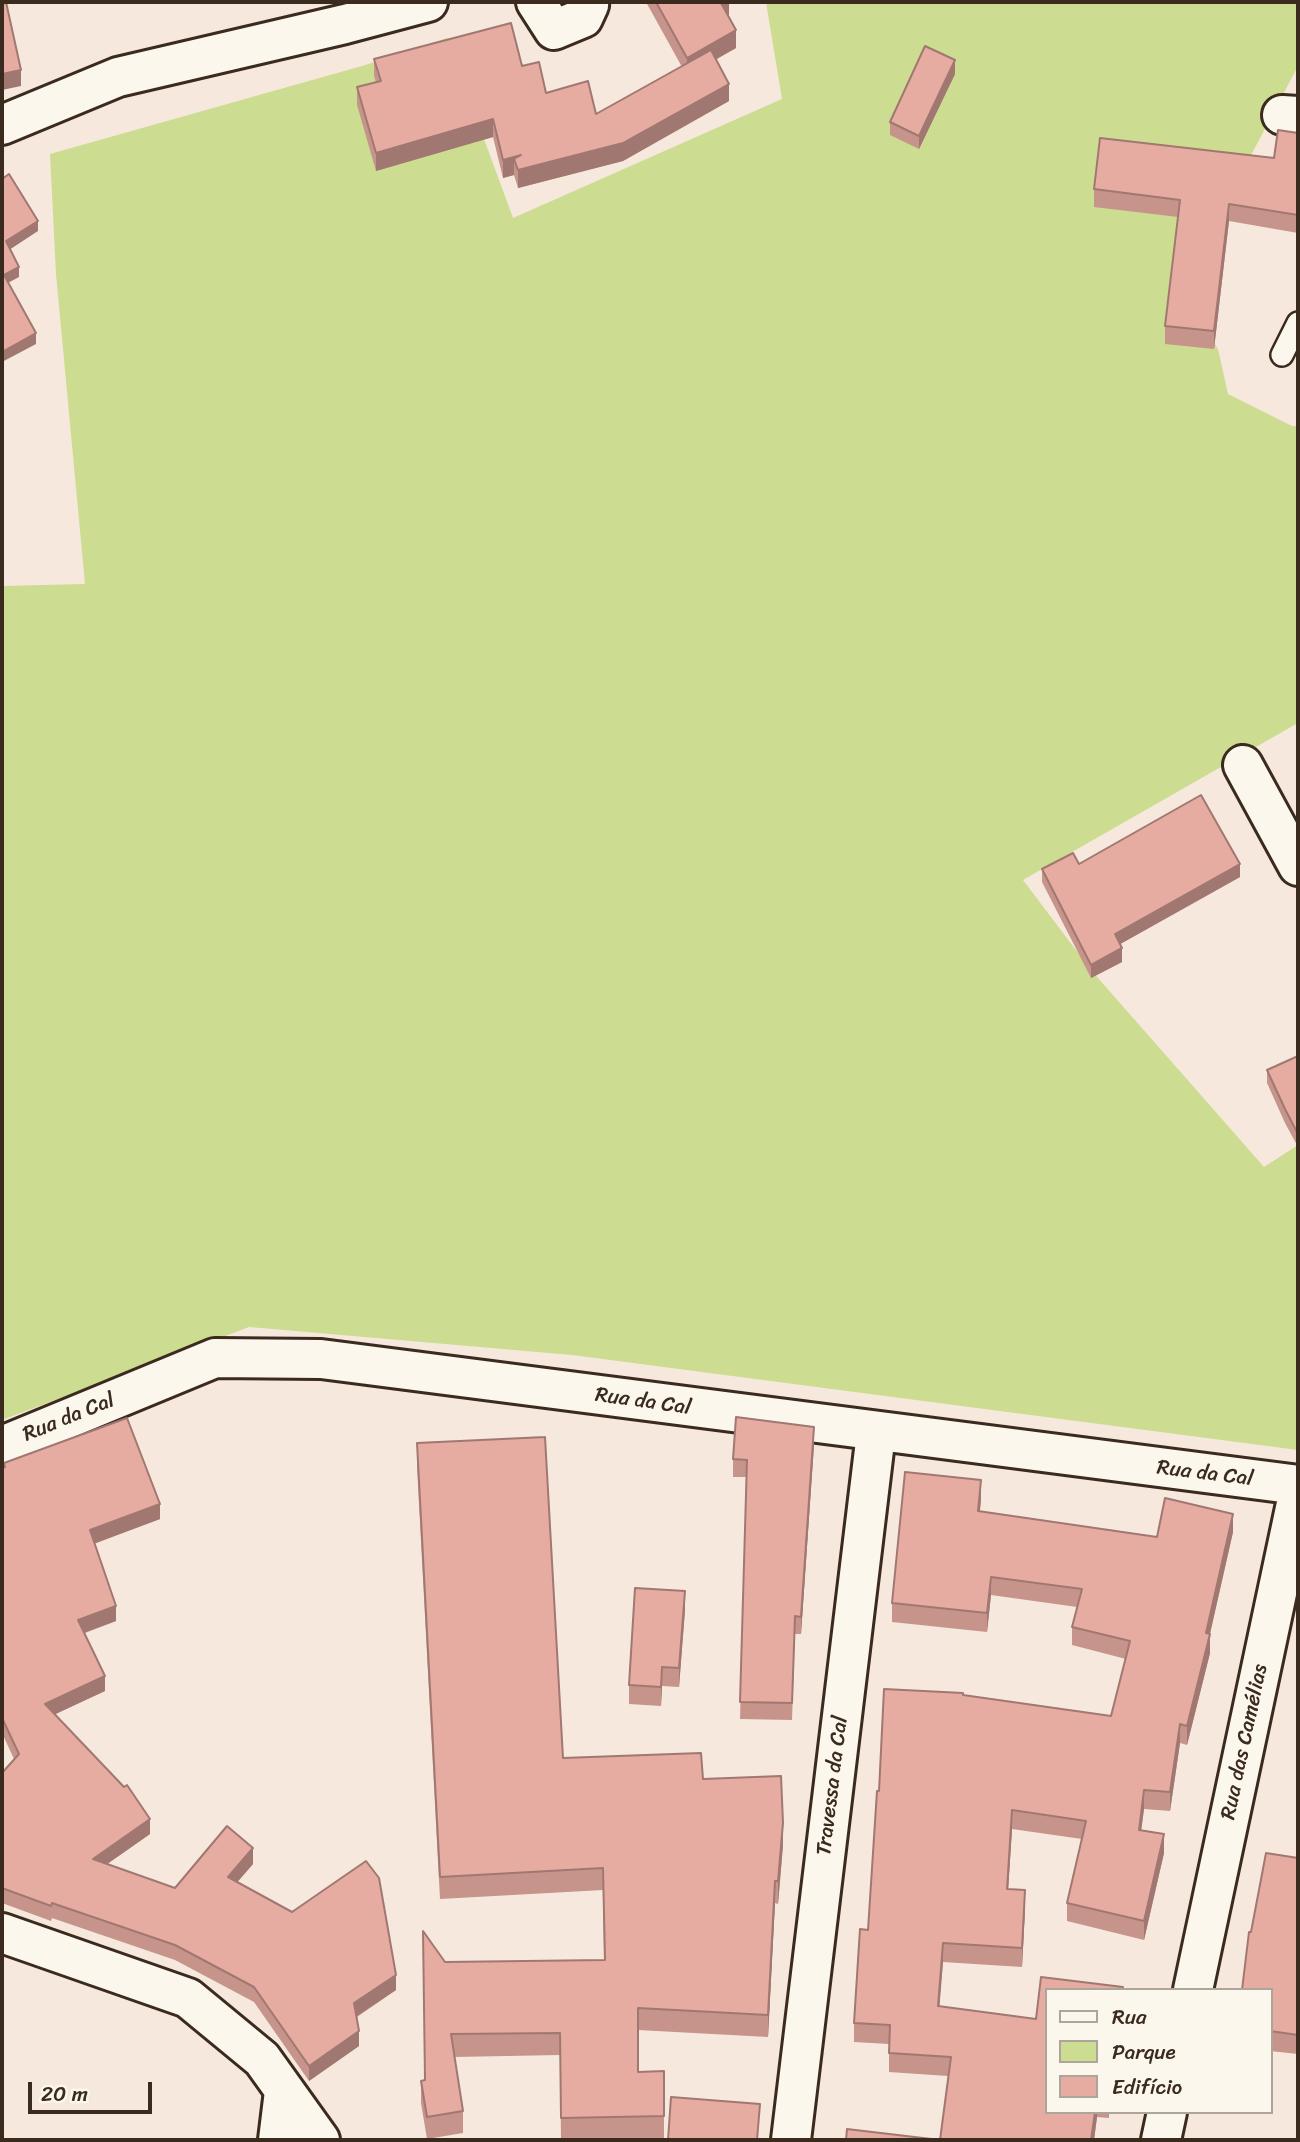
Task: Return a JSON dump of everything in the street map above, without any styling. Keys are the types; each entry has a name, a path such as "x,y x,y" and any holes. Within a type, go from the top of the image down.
{"street":[{"path":"2,125 118,77 339,13 428,2"},
{"path":"536,2 554,30 583,18 589,5 587,2"},
{"path":"1243,765 1298,866"},
{"name":"Rua da Cal","path":"2,1446 215,1358 321,1359 876,1433 1298,1485"},
{"name":"Travessa da Cal","path":"791,2140 876,1433"},
{"name":"Rua das Camélias","path":"1193,1988 1298,1493"},
{"path":"2,1933 188,1998 262,2059 320,2140"},
{"path":"278,2140 285,2091"},
{"path":"1161,2140 1167,2114"}],"lane":[{"path":"1282,355 1298,323"}],"green space":[{"path":"766,2 1298,2 1298,66 1180,290 1218,349 1228,394 1292,426 1298,426 1298,723 1023,880 1091,970 1264,1167 1298,1145 1298,1450 572,1355 249,1327 2,1420 2,586 85,584 56,274 50,154 362,66 447,38 513,218 782,99"}],"building":[{"path":"2,2 6,2 21,70 2,74"},
{"path":"656,2 723,2 721,3 736,30 687,58"},
{"path":"511,23 522,66 539,62 546,93 588,81 596,114 711,50 729,84 623,143 518,170 514,159 521,155 503,160 493,119 376,153 357,87 381,81 374,59"},
{"path":"925,46 955,60 919,136 890,122"},
{"path":"1278,130 1298,133 1298,215 1229,204 1214,331 1165,326 1180,200 1094,189 1100,138 1274,158"},
{"path":"9,174 38,221 6,241 19,267 4,275 36,333 2,352 2,179"},
{"path":"1201,795 1240,864 1115,934 1122,948 1091,965 1042,869 1073,853 1079,864"},
{"path":"1298,1056 1298,1134 1267,1070"},
{"path":"736,1417 814,1427 801,1617 795,1616 792,1703 740,1702 747,1460 733,1459"},
{"path":"127,1418 160,1504 90,1530 116,1606 78,1620 105,1676 45,1704 124,1787 127,1785 150,1819 93,1859 175,1888 227,1826 253,1848 228,1877 292,1912 366,1861 379,1878 396,1975 354,2003 359,2031 309,2066 254,1987 175,1945 2,1888 2,1773 19,1754 2,1718 2,1468 5,1467 4,1463"},
{"path":"545,1437 563,1758 701,1753 703,1779 781,1776 783,1823 778,1881 775,1881 768,2015 638,2008 638,2072 664,2071 664,2116 561,2118 560,2033 451,2034 463,2111 427,2117 421,2081 425,2080 423,1931 445,1962 605,1960 603,1868 440,1877 417,1443"},
{"path":"905,1472 981,1480 978,1511 1157,1537 1165,1498 1233,1514 1206,1633 1210,1634 1187,1726 1180,1724 1170,1792 1144,1790 1139,1830 1164,1834 1144,1921 1067,1903 1086,1821 1012,1810 1007,1889 1025,1890 1022,1948 943,1943 938,2006 1036,2019 1041,1977 1123,1987 1044,1988 1044,2114 1095,2114 1091,2140 940,2140 951,2057 889,2053 890,2025 854,2023 860,1929 868,1930 884,1689 963,1693 1111,1716 1130,1641 1072,1627 1082,1589 991,1577 987,1613 892,1603"},
{"path":"635,1588 685,1591 679,1668 662,1667 661,1687 629,1685"},
{"path":"1266,1853 1298,1858 1298,2035 1272,2031 1272,1988 1242,1988"},
{"path":"671,2097 760,2104 757,2140 668,2140"},
{"path":"847,2129 940,2140 846,2140"}]}
